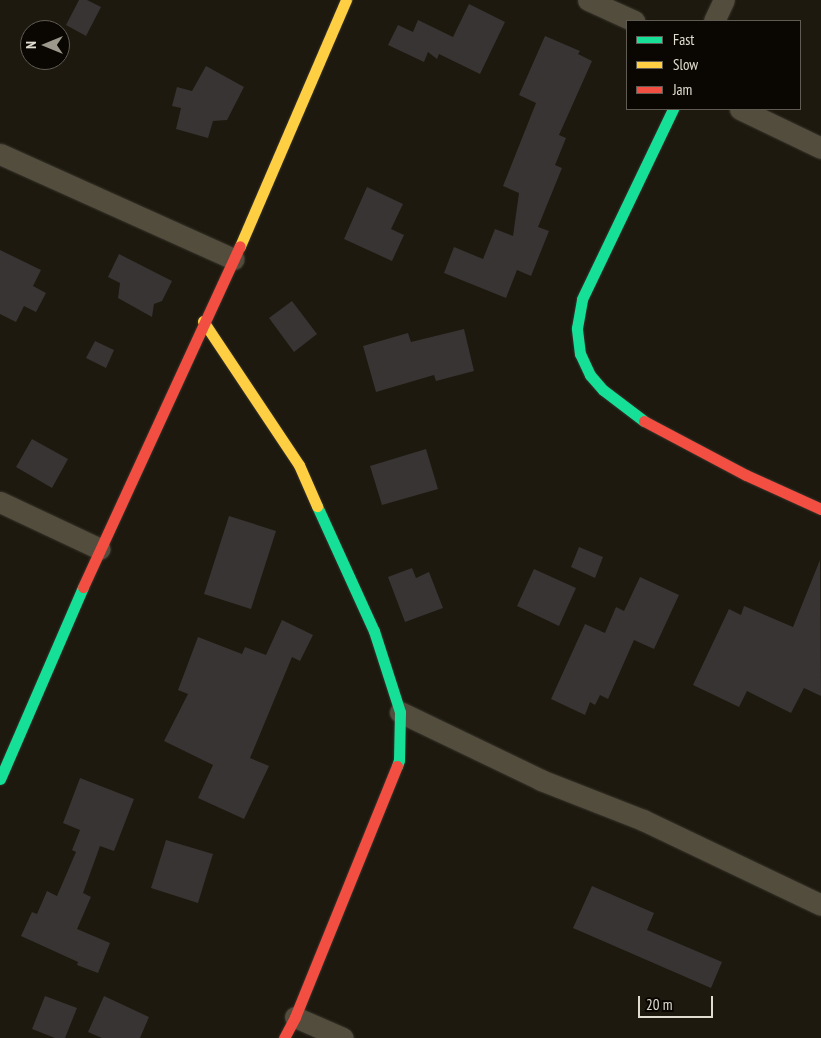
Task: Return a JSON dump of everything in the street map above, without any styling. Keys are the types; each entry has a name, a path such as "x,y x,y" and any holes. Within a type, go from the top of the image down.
{"street":[{"path":"0,779 100,549 203,322 234,259 346,0"},
{"path":"588,0 632,20"},
{"path":"714,20 724,0"},
{"path":"673,110 582,299 577,328 580,354 590,374 603,390 639,418 746,474 821,509"},
{"path":"742,110 821,148"},
{"path":"0,154 234,259"},
{"path":"203,322 299,465 374,631 400,712 399,760 295,1017 284,1038"},
{"path":"0,502 100,549"},
{"path":"400,712 542,780 643,820 821,904"},
{"path":"295,1017 342,1038"}],"building":[{"path":"79,0 87,0 101,7 86,36 70,27 69,20"},
{"path":"469,4 505,22 480,74 439,54 437,59 428,52 424,62 388,45 398,25 413,32 418,20 453,37"},
{"path":"545,36 580,51 578,54 592,61 559,135 566,138 555,165 562,168 538,227 549,231 531,276 517,270 506,298 444,273 454,247 483,259 495,229 513,236 519,193 503,186 536,103 519,95"},
{"path":"206,66 244,87 227,120 213,121 208,138 176,129 181,108 172,106 177,87 192,91"},
{"path":"367,187 403,204 391,229 404,235 392,261 344,239"},
{"path":"0,250 41,270 33,286 46,293 36,312 24,306 16,322 0,314"},
{"path":"119,254 172,281 162,301 154,304 152,317 118,298 120,283 108,277"},
{"path":"292,301 317,334 294,352 269,318"},
{"path":"464,329 474,371 436,381 434,375 376,392 363,346 408,333 411,342"},
{"path":"95,341 114,350 106,368 86,358"},
{"path":"32,439 68,459 52,488 16,467"},
{"path":"426,449 438,489 382,505 370,466"},
{"path":"229,516 276,531 251,609 204,594"},
{"path":"579,547 603,557 595,578 571,567"},
{"path":"820,560 821,696 804,688 791,713 747,691 739,707 693,685 729,609 741,615 744,606 793,627"},
{"path":"412,568 416,578 429,572 443,608 405,622 388,577"},
{"path":"534,569 576,588 559,626 517,606"},
{"path":"640,577 679,595 654,649 634,640 608,699 600,695 595,705 590,702 585,715 551,699 585,624 605,633 616,607 624,611"},
{"path":"282,620 313,635 300,661 292,657 250,758 269,766 244,819 198,798 213,765 164,741 188,694 178,690 198,637 242,654 245,647 266,655"},
{"path":"80,778 134,799 114,851 100,846 83,893 91,897 77,929 110,943 98,973 77,965 78,962 21,936 32,912 37,914 47,891 57,896 76,852 72,850 80,830 63,823"},
{"path":"166,840 213,854 198,903 151,888"},
{"path":"592,886 654,913 647,930 722,962 711,988 573,928"},
{"path":"45,996 77,1008 65,1038 55,1038 32,1029"},
{"path":"104,996 149,1017 140,1038 102,1038 88,1032"}],"traffic: fast":[{"path":"644,421 603,390 590,375 580,354 577,328 582,299 673,110"},
{"path":"317,506 374,631 400,712 399,760 397,766"},
{"path":"0,779 83,587"}],"traffic: slow":[{"path":"240,246 346,0"},
{"path":"203,321 299,465 317,506"}],"traffic: jam":[{"path":"83,587 240,246"},
{"path":"644,421 746,475 821,509"},
{"path":"284,1038 295,1017 397,766"}]}
